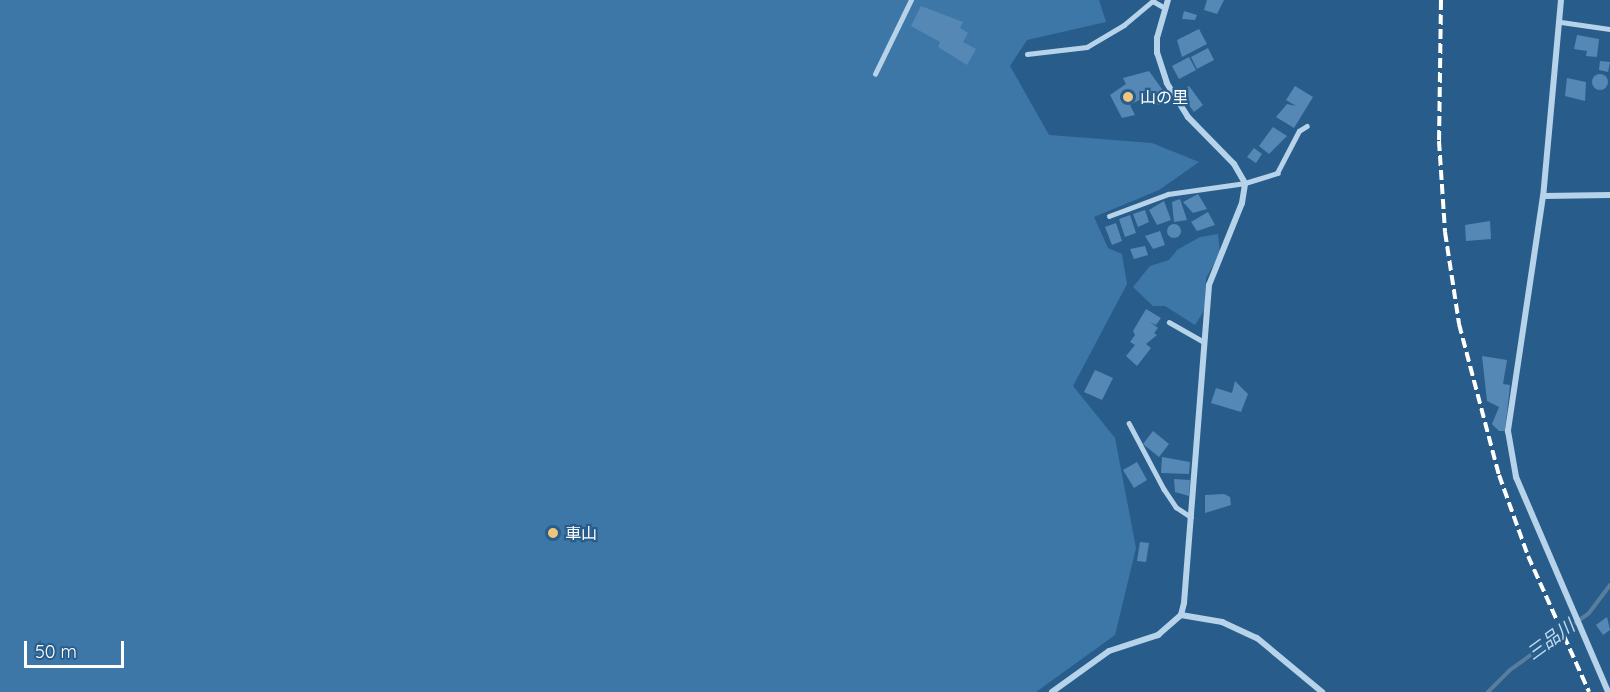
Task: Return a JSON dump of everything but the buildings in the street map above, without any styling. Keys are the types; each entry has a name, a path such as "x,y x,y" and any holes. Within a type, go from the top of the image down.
{"street":[{"path":"1052,692 1109,651 1158,635 1181,615 1211,275 1242,203 1245,183 1234,164 1188,117 1167,83 1157,53 1168,0"},
{"path":"1561,0 1561,22 1543,196 1508,431 1516,477 1608,692"},
{"path":"1543,196 1610,195"},
{"path":"1181,615 1222,622 1257,638 1322,692"}],"lane":[{"path":"875,74 911,0"},
{"path":"1028,54 1087,47 1153,1 1165,8"},
{"path":"1561,22 1610,29"},
{"path":"1109,216 1168,194 1245,183 1277,173 1299,131 1307,126"},
{"path":"1169,322 1204,342"},
{"path":"1129,423 1164,489 1176,507 1191,517"}],"shaded area":[{"path":"0,0 1099,0 1106,22 1027,40 1010,66 1049,135 1152,143 1199,162 1159,190 1094,217 1108,248 1122,254 1127,284 1073,386 1115,438 1136,548 1115,635 1036,692 0,692"},
{"path":"1218,234 1220,253 1206,278 1205,309 1195,325 1165,306 1153,306 1133,287 1150,266 1169,260 1177,250 1200,237"}],"waterway":[{"name":"三品川","path":"1488,692 1510,670 1589,613 1610,585"}],"railway":[{"path":"1441,0 1439,141 1445,232 1459,324 1499,475 1528,556 1589,692"}],"place":[{"name":"山の里","path":"1128,97"},
{"name":"車山","path":"553,533"}]}
